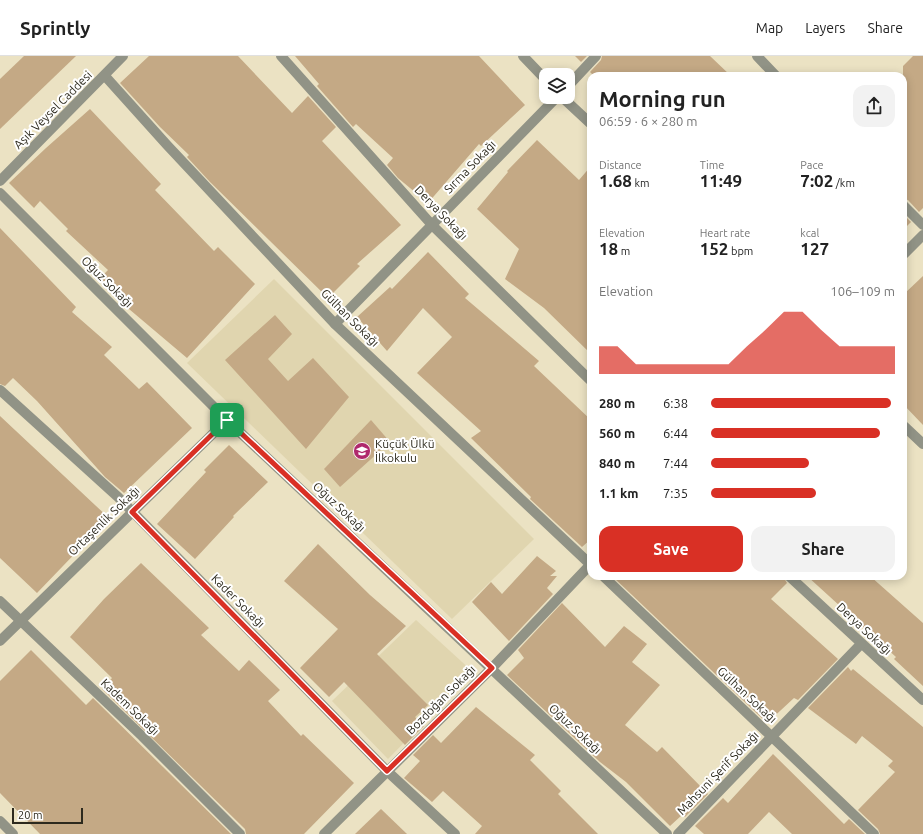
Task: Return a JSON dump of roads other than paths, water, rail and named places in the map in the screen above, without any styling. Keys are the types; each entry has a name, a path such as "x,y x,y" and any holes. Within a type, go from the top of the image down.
{"street":[{"name":"Aşık Veysel Caddesi","path":"0,181 123,56"},
{"name":"Derya Sokağı","path":"281,56 432,224 587,377"},
{"path":"523,56 539,73"},
{"path":"575,78 596,56"},
{"path":"757,56 772,72"},
{"name":"Gülhan Sokağı","path":"105,76 167,145 335,324 587,561"},
{"name":"Sırma Sokağı","path":"335,324 550,104"},
{"path":"570,104 587,120"},
{"name":"Oğuz Sokağı","path":"0,193 227,420 667,834"},
{"path":"907,209 923,225"},
{"path":"907,251 923,235"},
{"name":"Kader Sokağı","path":"0,390 132,512 387,771 456,834"},
{"name":"Ortaşenlik Sokağı","path":"0,641 227,420"},
{"path":"907,429 923,444"},
{"name":"Bozdoğan Sokağı","path":"324,834 492,668 587,569"},
{"name":"Gülhan Sokağı","path":"606,580 874,834"},
{"name":"Derya Sokağı","path":"793,580 923,700"},
{"name":"Kadem Sokağı","path":"0,601 142,736 240,834"},
{"name":"Mahsuni Şerif Sokağı","path":"678,834 861,644"},
{"path":"0,821 13,834"}],"place":[{"name":"Küçük Ülkü İlkokulu","path":"362,451"}]}
